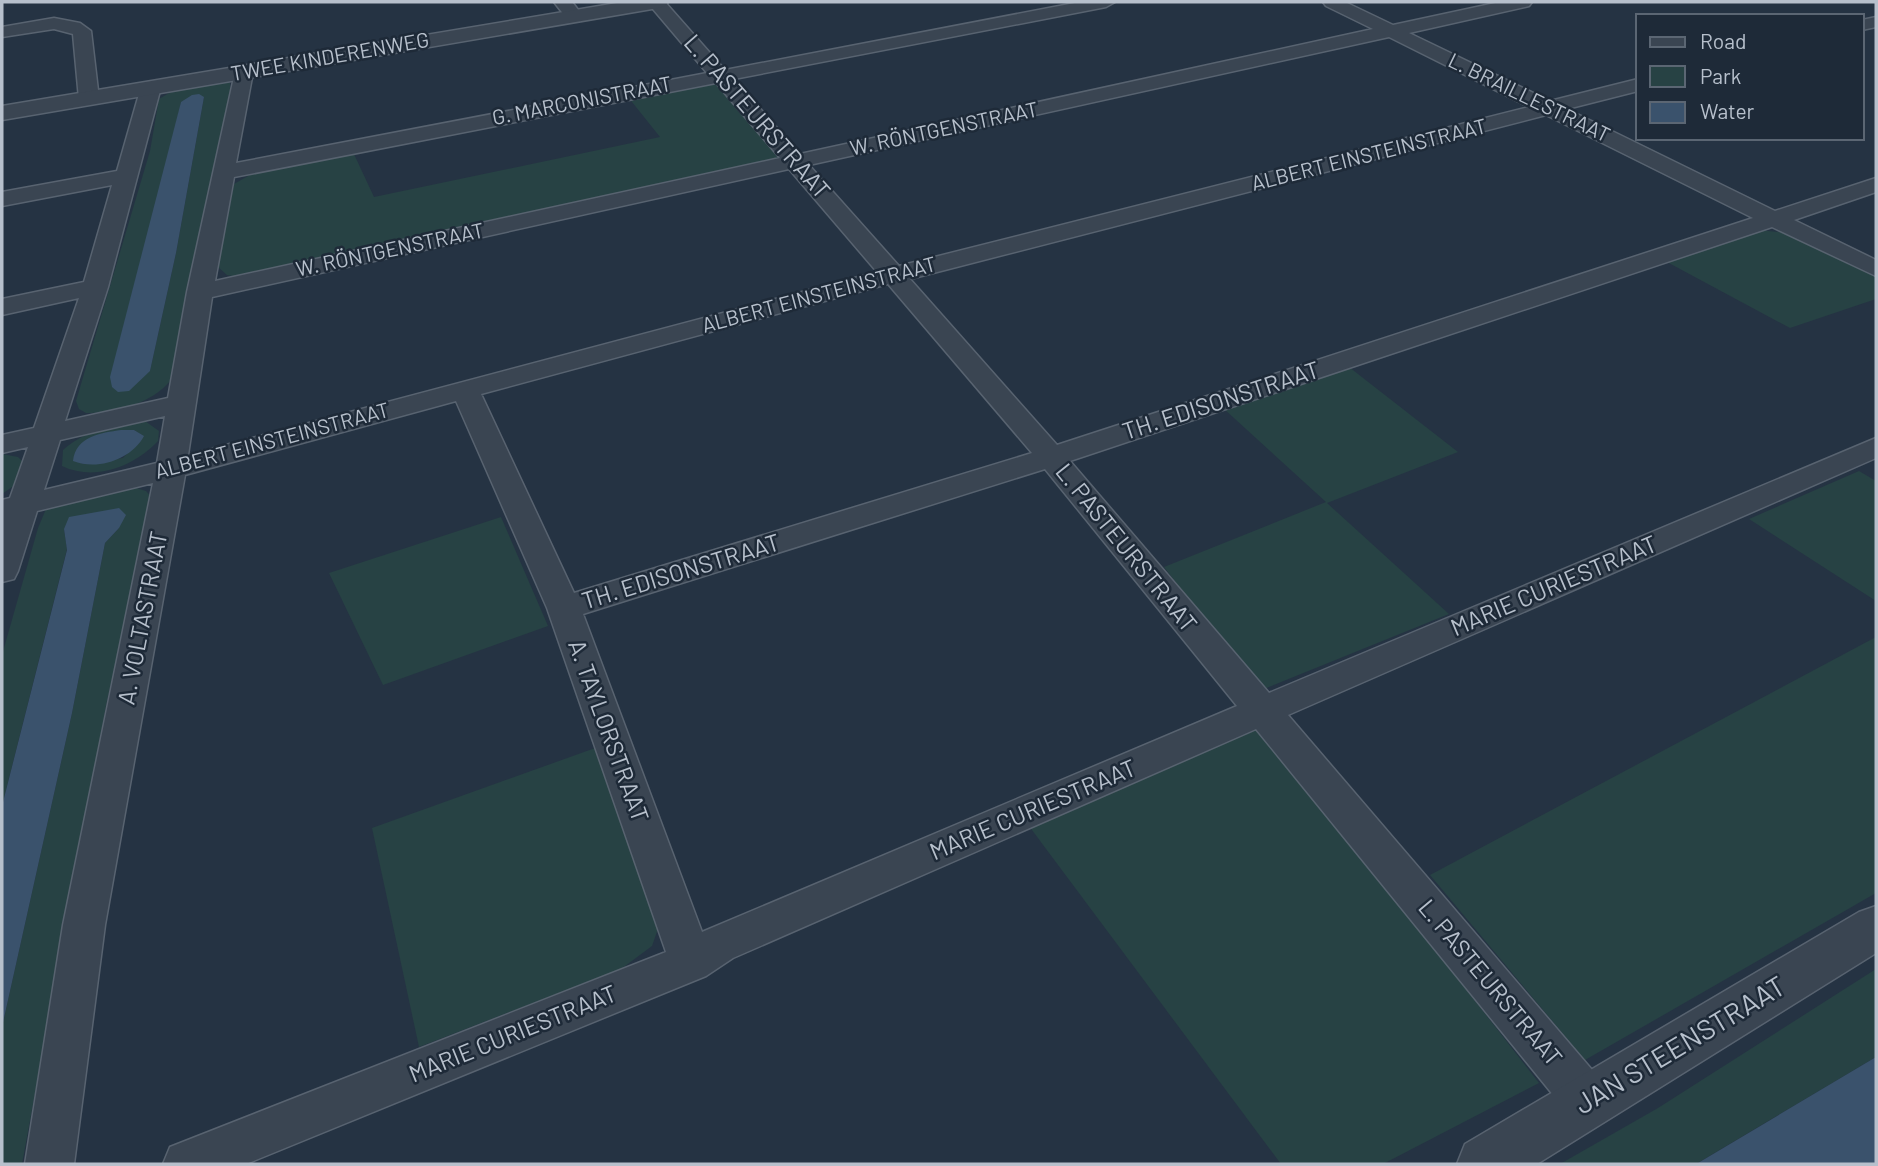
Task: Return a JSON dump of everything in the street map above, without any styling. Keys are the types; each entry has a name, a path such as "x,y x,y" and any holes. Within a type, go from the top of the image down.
{"street":[{"name":"L. PASTEURSTRAAT","path":"657,2 1051,457 1588,1101"},
{"name":"TWEE KINDERENWEG","path":"2,113 243,72 569,9 657,2"},
{"name":"G. MARCONISTRAAT","path":"223,172 1106,2"},
{"name":"L. BRAILLESTRAAT","path":"1332,2 1876,269"},
{"name":"W. RÖNTGENSTRAAT","path":"200,292 1523,2"},
{"path":"2,32 43,25 73,25 82,31 89,99"},
{"name":"A. VOLTASTRAAT","path":"50,1164 84,925 243,72"},
{"name":"ALBERT EINSTEINSTRAAT","path":"12,507 171,469 894,275 1636,86"},
{"path":"2,571 12,507 48,433 95,287 151,87"},
{"path":"2,199 124,176"},
{"name":"TH. EDISONSTRAAT","path":"564,608 1051,457 1876,186"},
{"path":"2,307 95,287"},
{"name":"A. TAYLORSTRAAT","path":"466,389 564,608 691,962"},
{"path":"2,444 183,404"},
{"name":"MARIE CURIESTRAAT","path":"187,1164 691,962 718,945 1876,447"},
{"name":"JAN STEENSTRAAT","path":"1485,1164 1876,927"}],"green space":[{"path":"220,81 230,83 170,381 153,396 132,406 86,413 79,409 76,401 150,151 159,99 176,89","holes":["204,97 176,253 150,371 171,147 181,102"]},
{"path":"704,83 721,83 781,153 779,159 238,277 227,275 218,267 234,184 255,172 353,152 374,197 660,137 628,97"},
{"path":"1759,230 1795,234 1876,274 1876,299 1790,328 1667,262"},
{"path":"1349,367 1458,452 1327,503 1449,614 1259,691 1164,567 1326,502 1223,408"},
{"path":"135,420 145,421 159,431 158,441 138,458 101,472 75,471 62,466 63,450 80,438 97,430","holes":["121,430 134,430 143,436 123,458 81,464"]},
{"path":"2,454 18,457 24,463 18,483 2,494"},
{"path":"1859,471 1876,481 1876,601 1749,519"},
{"path":"133,487 146,491 152,498 106,706 22,1164 2,1164 2,1027 72,713 105,543 119,528 64,529 67,549 2,806 2,655 38,528 46,509"},
{"path":"501,517 548,626 383,685 329,573"},
{"path":"1876,637 1876,893 1585,1060 1430,875"},
{"path":"1249,724 1268,735 1539,1083 1383,1164 1281,1164 1026,822"},
{"path":"598,747 663,914 652,946 621,969 419,1047 372,828"},
{"path":"1876,969 1876,1057 1696,1164 1560,1164 1658,1108"}],"water":[{"path":"199,94 204,97 176,253 150,371 129,391 118,392 112,387 110,377 181,102"},
{"path":"121,430 134,430 144,436 131,451 113,461 93,465 73,461 75,453 84,441"},
{"path":"119,508 126,515 119,528 105,543 72,713 2,1027 2,806 67,550 64,529 69,517"},
{"path":"1876,1057 1876,1164 1696,1164 1698,1163"}]}
